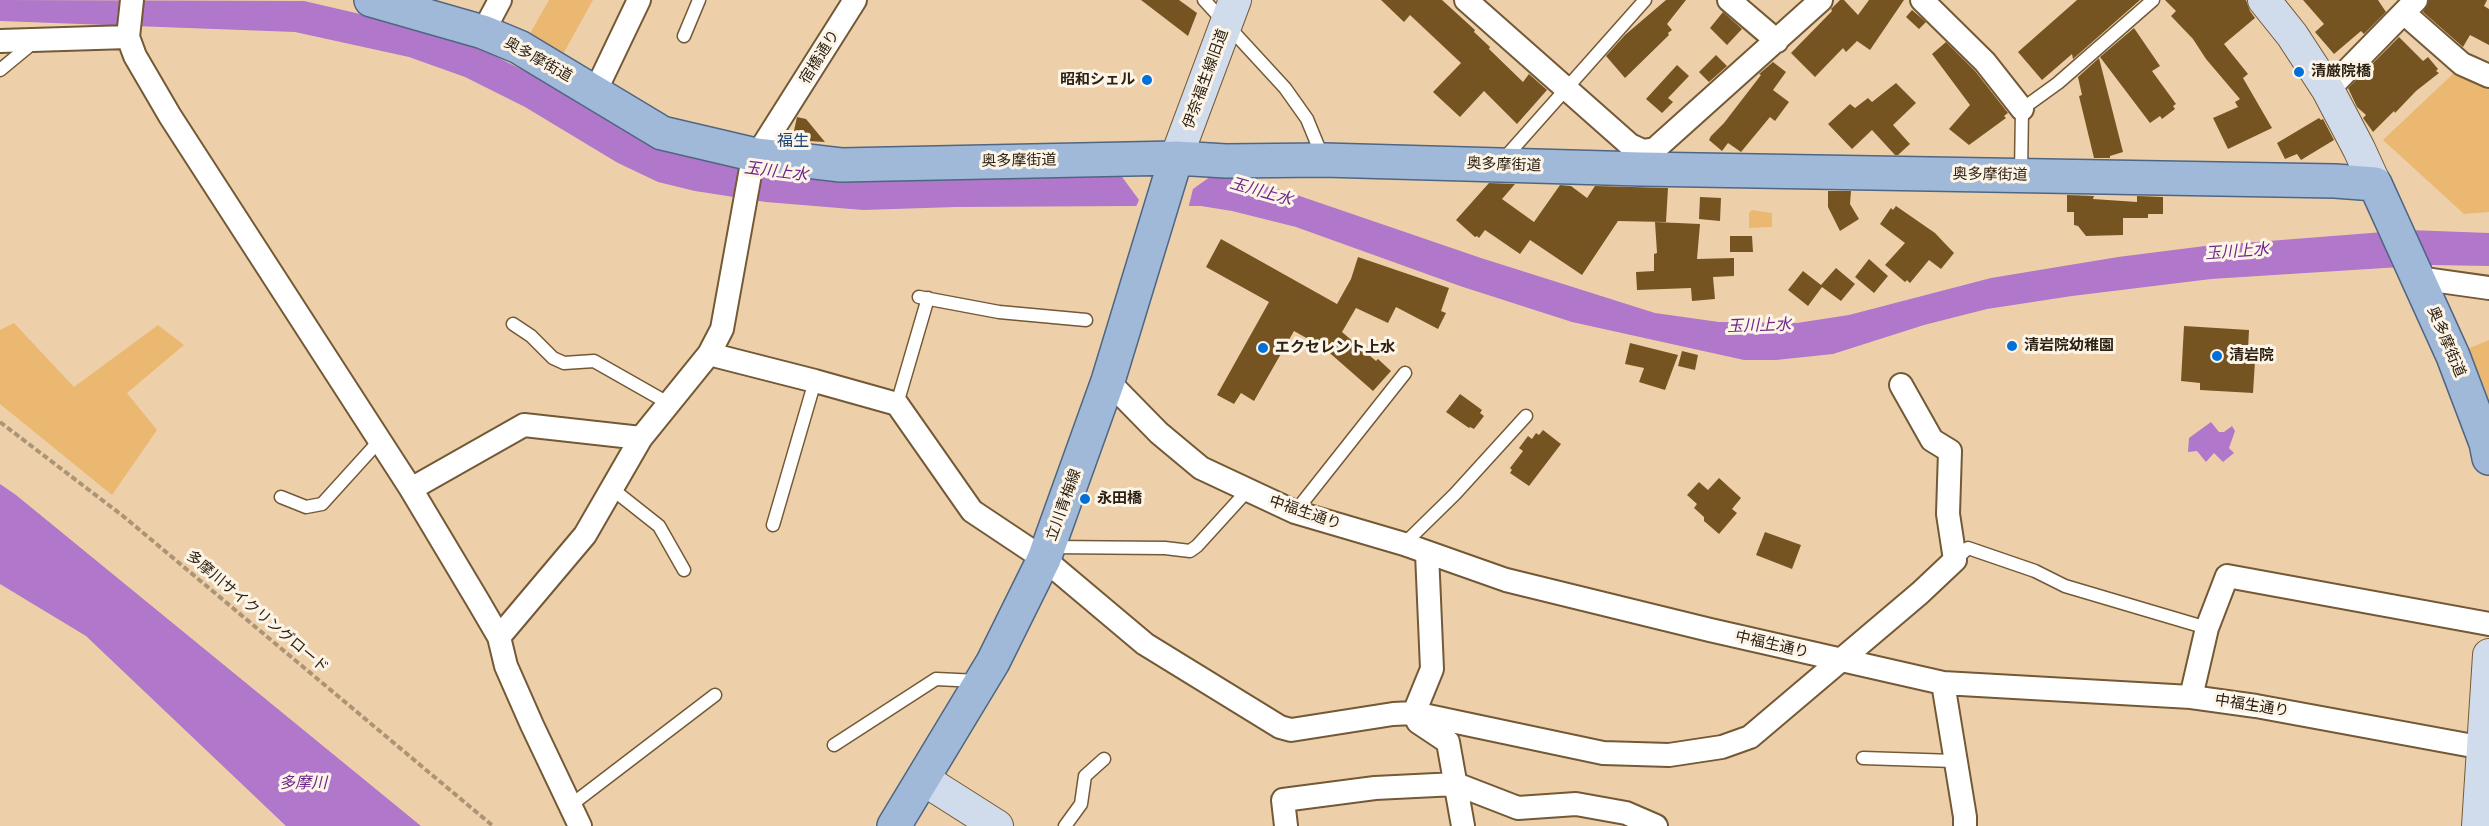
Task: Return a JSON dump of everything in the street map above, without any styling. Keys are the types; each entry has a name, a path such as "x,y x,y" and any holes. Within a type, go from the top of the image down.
{"main road":[{"name":"奥多摩街道","path":"371,0 483,32 519,47 662,133 754,159 841,165 1324,160 1499,165 1642,160 2021,176 2335,181 2375,184 2453,356 2486,443 2489,458"},
{"path":"2264,0 2292,35 2328,90 2375,184"},
{"name":"伊奈福生線旧道","path":"1175,162 1230,12"},
{"name":"立川青梅線","path":"894,826 982,681 1047,553 1108,381 1175,162"},
{"path":"2478,826 2486,749 2489,655"},
{"path":"923,779 997,826"}],"street":[{"path":"132,0 128,32 135,56 170,116 411,489 499,637 506,666 580,826"},
{"path":"483,32 500,0"},
{"path":"595,92 639,0"},
{"name":"宿橋通り","path":"754,159 855,0"},
{"path":"1466,0 1630,145 1642,160 1821,0"},
{"path":"1729,0 1777,41"},
{"path":"1922,0 1985,62 2022,109"},
{"path":"2328,90 2410,7 2462,64 2489,76"},
{"path":"0,41 128,32"},
{"path":"499,637 585,535 641,438 709,354 722,329 754,159"},
{"path":"2418,278 2489,288"},
{"path":"709,354 897,404 972,511 1047,553 1145,644 1280,727 1291,730 1393,714 1414,713 1603,753 1669,755 1722,747 1750,737 1920,593 1955,560 1948,514 1950,452 1932,440 1901,385"},
{"name":"中福生通り","path":"1108,381 1159,434 1201,468 1296,512 1404,544 1506,580 1839,661 1943,683 2191,697 2256,706 2486,749"},
{"path":"411,489 524,425 641,438"},
{"path":"1427,553 1432,669 1414,713 1418,722 1448,742 1463,826"},
{"path":"2191,697 2206,628 2227,576 2489,624"},
{"path":"1943,683 1965,826"},
{"path":"1286,826 1283,800 1375,788 1456,784 1518,808 1576,804 1626,813 1656,826"}],"lane":[{"path":"684,36 699,0"},
{"path":"1204,0 1230,12 1307,119 1324,160"},
{"path":"1499,165 1645,0"},
{"path":"2021,176 2022,109 2058,83 2153,0"},
{"path":"0,70 36,40"},
{"path":"897,404 924,297 999,312 1086,320"},
{"path":"513,324 531,336 553,358 564,363 594,361 668,403"},
{"path":"1296,512 1405,373"},
{"path":"773,525 815,381"},
{"path":"1404,544 1455,494 1526,416"},
{"path":"281,497 306,507 322,504 380,440"},
{"path":"611,488 659,526 684,570"},
{"path":"1047,553 1165,548 1190,551 1247,491"},
{"path":"1955,560 1968,548 2035,571 2065,586 2206,628"},
{"path":"834,745 936,679 982,681"},
{"path":"571,805 715,695"},
{"path":"1863,758 1954,761"},
{"path":"1065,826 1081,804 1084,776 1104,759"}],"path":[{"name":"多摩川サイクリングロード","path":"0,422 123,516 493,826"}],"shaded area":[{"path":"549,0 593,0 562,56 528,37"},
{"path":"2457,70 2489,85 2489,212 2464,214 2383,140"},
{"path":"1752,210 1772,213 1772,227 1749,228 1749,213"},
{"path":"14,323 74,387 158,325 184,345 127,393 157,430 112,495 0,404 0,330"},
{"path":"2489,340 2489,441 2458,353"}],"water":[{"name":"玉川上水","path":"0,0 304,1 412,26 475,46 582,100 650,144 680,155 741,165 1229,178 1285,191 1481,258 1655,313 1719,322 1797,323 1849,315 1991,278 2118,257 2205,246 2409,230 2489,233 2489,266 2432,265 2211,279 2072,296 1987,309 1924,325 1833,354 1776,360 1744,360 1572,322 1460,286 1296,227 1232,211 1201,206 956,207 863,210 766,202 695,191 658,182 618,163 525,107 465,77 409,57 295,32 0,21"},
{"path":"2211,422 2219,432 2224,432 2232,426 2235,431 2229,448 2234,453 2223,462 2214,453 2206,462 2197,451 2188,452 2189,438"},
{"name":"多摩川","path":"0,484 421,826 286,826 86,636 0,584"}],"pier":[{"path":"1117,170 1214,174 1193,189 1188,209 1135,209 1139,200"}],"building":[{"path":"1141,0 1179,0 1197,13 1188,36"},
{"path":"1381,0 1442,0 1475,30 1474,32 1490,47 1489,49 1523,82 1529,74 1547,90 1517,124 1484,91 1460,117 1433,92 1461,63 1410,15 1404,22"},
{"path":"1666,0 1686,0 1667,24 1672,30 1668,33 1669,35 1625,78 1606,56 1625,35"},
{"path":"1840,0 1844,0 1858,15 1869,0 1904,0 1870,50 1857,41 1846,52 1843,48 1815,77 1791,53"},
{"path":"2077,0 2140,0 2073,59 2072,54 2042,80 2018,52"},
{"path":"2165,0 2246,0 2255,18 2224,44 2248,74 2243,78 2272,128 2228,149 2213,118 2238,107 2235,102 2240,99 2206,59 2193,39 2171,16 2176,11"},
{"path":"2303,0 2378,0 2386,12 2364,34 2361,31 2334,54 2315,32 2324,24"},
{"path":"2429,0 2487,0 2484,6 2489,9 2489,45 2470,35 2463,47 2423,12"},
{"path":"1912,10 1926,22 1919,29 1906,17"},
{"path":"1723,12 1742,29 1727,45 1710,28"},
{"path":"2134,28 2160,66 2152,71 2176,104 2173,106 2175,109 2162,119 2160,116 2150,123 2100,57"},
{"path":"2399,37 2423,61 2428,57 2439,73 2416,91 2373,132 2363,118 2366,115 2357,107 2348,88"},
{"path":"1946,42 1975,71 2008,113 2004,116 2006,118 1969,145 1949,129 1970,105 1932,54"},
{"path":"1716,55 1727,66 1709,82 1699,72"},
{"path":"2099,58 2123,152 2110,156 2110,158 2094,158 2079,96 2082,95 2078,77"},
{"path":"1773,62 1786,72 1773,90 1789,102 1775,121 1770,117 1741,152 1728,143 1722,151 1709,140 1711,136 1724,123 1761,75 1759,74"},
{"path":"1677,65 1689,76 1668,98 1673,102 1662,113 1646,99"},
{"path":"1896,83 1916,103 1893,125 1910,144 1898,155 1895,155 1872,130 1852,149 1828,124 1850,104 1855,108 1868,98 1872,102"},
{"path":"797,117 806,119 825,142 792,140"},
{"path":"2319,118 2323,119 2334,140 2301,160 2297,154 2285,159 2277,143"},
{"path":"1489,183 1515,184 1502,199 1534,222 1560,185 1571,186 1587,198 1595,186 1668,188 1666,222 1618,221 1582,275 1530,240 1520,254 1485,230 1479,238 1475,237 1456,220"},
{"path":"1828,191 1851,191 1850,204 1859,219 1840,231 1828,207"},
{"path":"2067,195 2137,202 2137,196 2163,197 2163,214 2148,214 2148,218 2123,218 2123,235 2086,236 2078,226 2074,225 2074,212 2067,212"},
{"path":"1700,197 1721,198 1720,221 1699,219"},
{"path":"1896,206 1935,233 1954,253 1941,269 1929,260 1910,283 1907,280 1905,282 1885,265 1905,243 1880,224 1891,208 1893,210"},
{"path":"1655,222 1700,224 1697,259 1734,258 1734,276 1713,277 1715,299 1692,301 1691,288 1637,290 1636,272 1654,271 1654,254 1657,253"},
{"path":"1730,236 1752,236 1753,252 1730,252"},
{"path":"1221,239 1337,304 1351,279 1358,257 1449,288 1441,311 1446,313 1438,329 1396,307 1388,323 1356,308 1342,332 1391,371 1373,391 1324,348 1294,331 1254,401 1241,393 1234,404 1217,395 1269,302 1206,267"},
{"path":"1869,259 1888,276 1874,293 1855,277"},
{"path":"1836,268 1855,284 1841,301 1822,287 1808,306 1788,290 1803,271 1821,285"},
{"name":"清岩院","path":"2184,326 2249,330 2248,350 2253,350 2252,361 2255,361 2253,393 2200,390 2200,383 2181,381"},
{"path":"1630,343 1678,355 1665,390 1639,382 1644,368 1625,364"},
{"path":"1682,351 1698,355 1695,370 1678,366"},
{"path":"1460,394 1482,410 1480,413 1484,416 1474,429 1446,412"},
{"path":"1543,430 1561,444 1529,486 1510,473 1512,470 1510,468 1523,451 1519,448 1528,436 1532,439 1536,433 1539,435"},
{"path":"1719,478 1741,498 1732,509 1737,513 1719,534 1704,521 1704,517 1694,508 1697,504 1687,495 1699,482 1708,490"},
{"path":"1765,532 1801,545 1792,569 1756,555"}],"place":[{"name":"清厳院橋","path":"2299,72"},
{"name":"昭和シェル","path":"1147,80"},
{"name":"清岩院幼稚園","path":"2012,346"},
{"name":"エクセレント上水","path":"1263,348"},
{"name":"清岩院","path":"2217,356"},
{"name":"永田橋","path":"1085,499"}],"district":[{"name":"福生","path":"793,142"}]}
